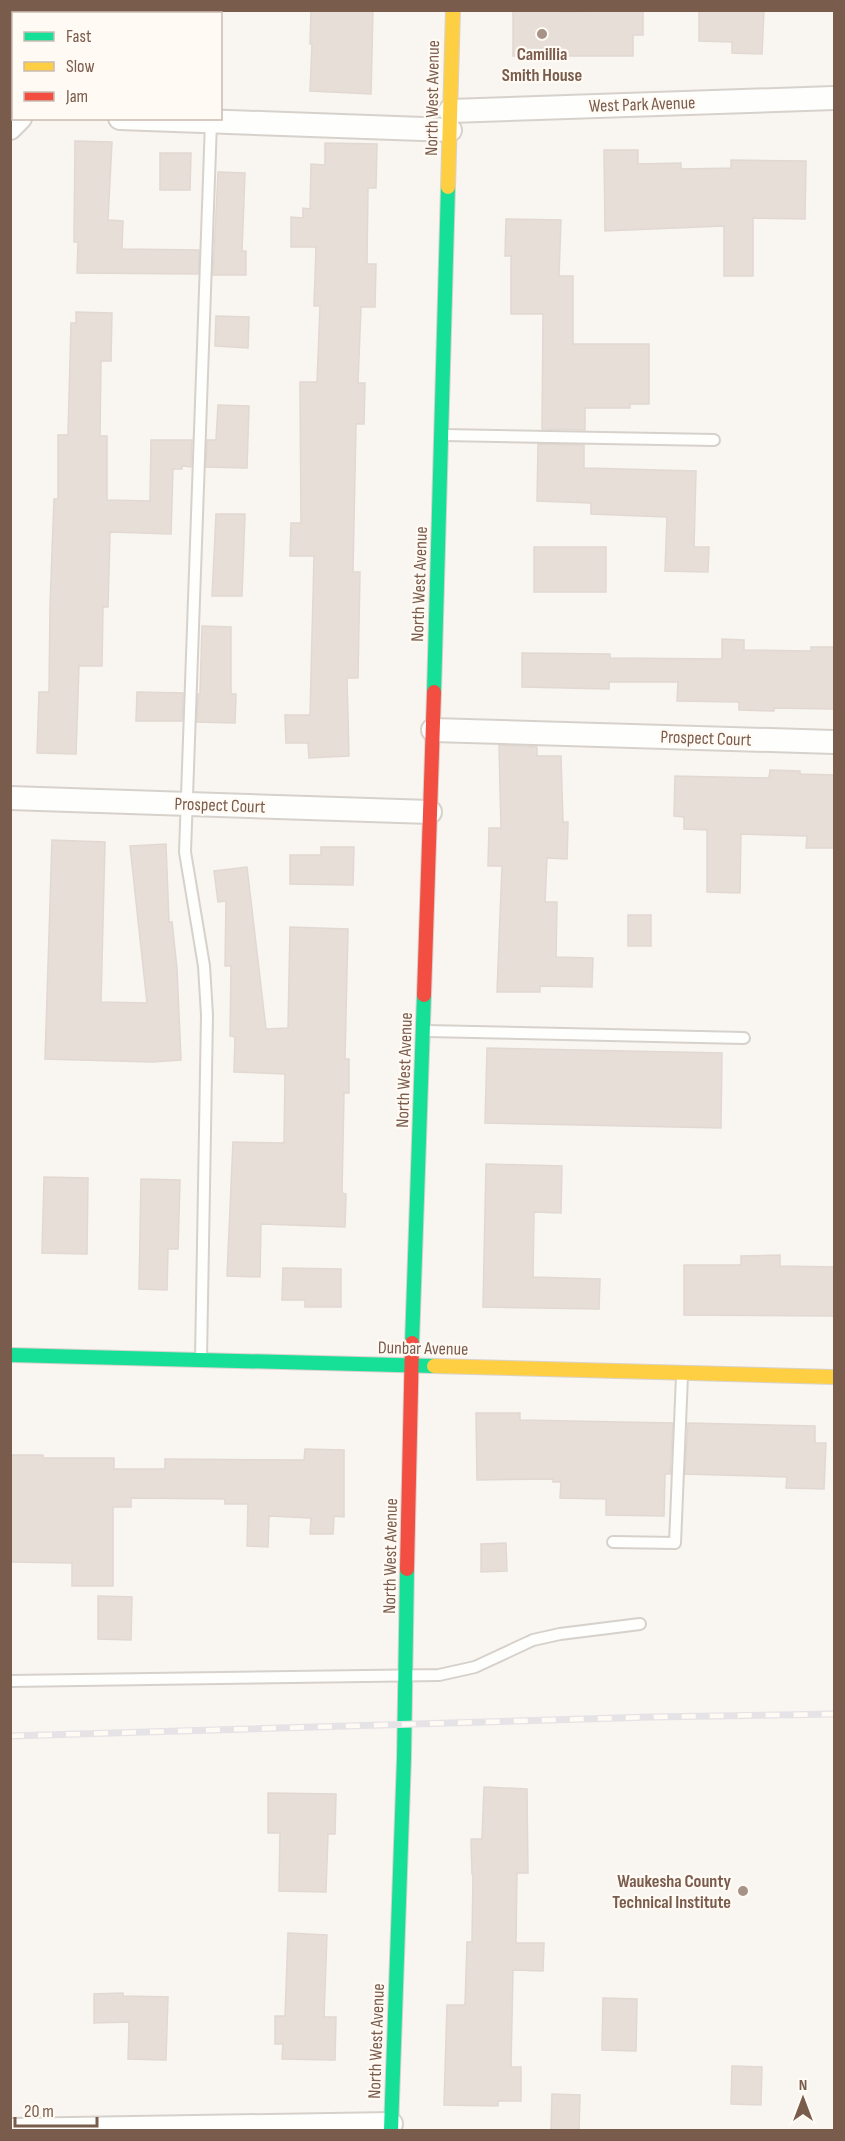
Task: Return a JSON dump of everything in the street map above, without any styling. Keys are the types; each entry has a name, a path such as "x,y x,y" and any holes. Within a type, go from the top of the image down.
{"street":[{"name":"North West Avenue","path":"391,2127 404,1770 411,1365 433,730 453,10"},
{"name":"West Park Avenue","path":"166,120 211,122 450,121 834,98"},
{"name":"Prospect Court","path":"433,730 834,742"},
{"name":"Prospect Court","path":"10,798 430,812"},
{"name":"Dunbar Avenue","path":"10,1355 834,1377"},
{"path":"10,2130 391,2127"}],"lane":[{"path":"201,1361 207,1015 204,966 185,852 211,122"},
{"path":"441,435 714,440"},
{"path":"423,1031 744,1038"},
{"path":"613,1542 675,1544 682,1373"},
{"path":"10,1681 439,1675 475,1667 533,1640 640,1624"}],"building":[{"path":"311,10 373,10 371,94 310,91"},
{"path":"513,10 561,10 561,12 643,10 643,35 633,35 633,56 513,56"},
{"path":"699,10 764,10 762,54 732,53 732,42 699,41"},
{"path":"75,141 112,142 108,220 123,221 122,249 199,250 198,274 77,273 78,242 74,242"},
{"path":"325,143 377,144 376,188 368,188 367,264 376,264 375,307 361,307 358,383 365,383 364,424 356,424 353,572 360,572 358,678 347,678 349,756 309,758 308,743 286,743 285,715 310,715 314,556 290,556 291,523 301,523 300,382 317,382 320,306 314,306 316,247 291,247 291,217 303,218 303,208 310,209 311,164 325,165"},
{"path":"604,150 638,150 638,164 681,163 681,169 731,168 731,160 806,161 805,219 753,218 753,276 724,276 724,226 605,231"},
{"path":"160,153 191,153 190,190 160,190"},
{"path":"218,172 245,173 242,251 246,251 246,275 213,275"},
{"path":"506,219 561,220 559,276 573,276 573,344 649,344 649,404 630,404 630,408 585,408 585,430 542,429 543,314 511,314 511,256 505,256"},
{"path":"76,312 112,313 111,361 101,361 100,436 107,436 107,500 150,501 151,440 192,440 191,467 182,466 182,469 173,469 171,534 110,532 108,607 103,607 102,666 79,666 76,754 37,753 39,692 49,692 54,499 58,499 58,435 68,435 71,323 76,323"},
{"path":"216,316 249,317 248,348 215,346"},
{"path":"218,405 249,406 247,468 206,467 207,440 216,440"},
{"path":"538,444 584,445 584,468 696,471 694,547 709,547 708,572 665,571 667,517 591,514 591,503 537,501"},
{"path":"216,514 245,514 242,596 212,596"},
{"path":"534,547 606,547 606,592 534,592"},
{"path":"202,626 231,627 231,694 236,694 235,723 197,722"},
{"path":"722,639 744,640 744,650 811,651 811,647 834,647 834,709 739,710 739,702 677,701 678,682 609,682 609,689 522,687 522,653 610,654 610,658 722,659"},
{"path":"137,692 183,693 182,721 136,721"},
{"path":"499,745 537,747 537,756 561,756 563,822 568,822 567,859 547,858 545,902 557,902 556,957 593,958 592,987 540,986 540,992 497,992 502,866 488,866 489,828 501,828"},
{"path":"770,770 834,775 834,848 806,848 807,836 741,834 740,893 707,892 707,830 684,829 684,817 674,816 675,776 769,778"},
{"path":"52,840 105,842 101,1002 147,1003 130,846 166,844 169,922 172,922 177,968 181,1060 152,1062 45,1059"},
{"path":"321,847 354,847 353,885 290,884 290,855 321,855"},
{"path":"247,867 266,1029 288,1028 290,927 348,929 345,1059 349,1059 349,1093 344,1093 342,1193 346,1194 345,1227 261,1224 260,1277 227,1276 233,1142 284,1143 285,1074 234,1072 235,1037 230,1036 231,966 225,966 226,901 218,902 214,871"},
{"path":"628,915 651,915 651,946 628,946"},
{"path":"487,1048 722,1053 721,1128 485,1123"},
{"path":"486,1164 562,1166 561,1213 534,1212 533,1277 600,1279 599,1309 483,1307"},
{"path":"44,1177 88,1178 87,1254 42,1253"},
{"path":"141,1179 180,1180 178,1249 168,1249 167,1290 139,1289"},
{"path":"780,1255 780,1266 834,1267 834,1316 684,1315 684,1265 741,1265 741,1256"},
{"path":"283,1268 341,1269 341,1307 305,1307 305,1300 282,1300"},
{"path":"476,1413 520,1413 520,1420 673,1423 670,1474 665,1474 664,1516 606,1515 606,1499 560,1498 561,1482 553,1482 553,1479 477,1480"},
{"path":"688,1423 815,1426 815,1443 826,1443 824,1489 786,1488 787,1477 685,1474"},
{"path":"305,1449 344,1450 344,1517 334,1516 333,1534 310,1534 311,1518 269,1516 268,1547 247,1546 248,1504 225,1504 225,1499 131,1498 131,1507 113,1507 113,1586 72,1586 72,1563 10,1562 10,1455 43,1455 43,1458 114,1458 114,1469 165,1469 165,1459 304,1460"},
{"path":"506,1543 507,1571 481,1572 481,1544"},
{"path":"98,1596 132,1597 131,1640 98,1639"},
{"path":"484,1787 527,1789 528,1873 517,1873 516,1943 544,1943 543,1971 513,1970 511,2067 521,2067 521,2101 498,2101 498,2106 444,2105 447,2005 465,2005 467,1942 472,1942 471,1839 482,1839"},
{"path":"268,1793 336,1794 335,1834 328,1834 326,1892 279,1891 280,1833 268,1833"},
{"path":"288,1933 327,1935 324,2017 336,2017 335,2060 282,2059 283,2044 275,2044 275,2016 285,2016"},
{"path":"123,1993 123,1996 168,1997 166,2060 128,2059 129,2022 94,2023 94,1994"},
{"path":"603,1998 637,1999 636,2051 602,2050"},
{"path":"732,2066 762,2067 761,2105 731,2104"},
{"path":"552,2094 580,2095 579,2130 551,2130"}],"railway":[{"path":"10,1736 651,1717 834,1714"}],"traffic: fast":[{"path":"434,692 448,187"},
{"path":"412,1343 424,995"},
{"path":"10,1355 434,1366"},
{"path":"391,2130 404,1758 407,1569"}],"traffic: slow":[{"path":"448,187 453,10"},
{"path":"434,1366 834,1377"}],"traffic: jam":[{"path":"424,995 434,692"},
{"path":"407,1569 412,1343"}],"place":[{"name":"Camillia Smith House","path":"542,34"},
{"name":"Waukesha County Technical Institute","path":"743,1891"}]}
